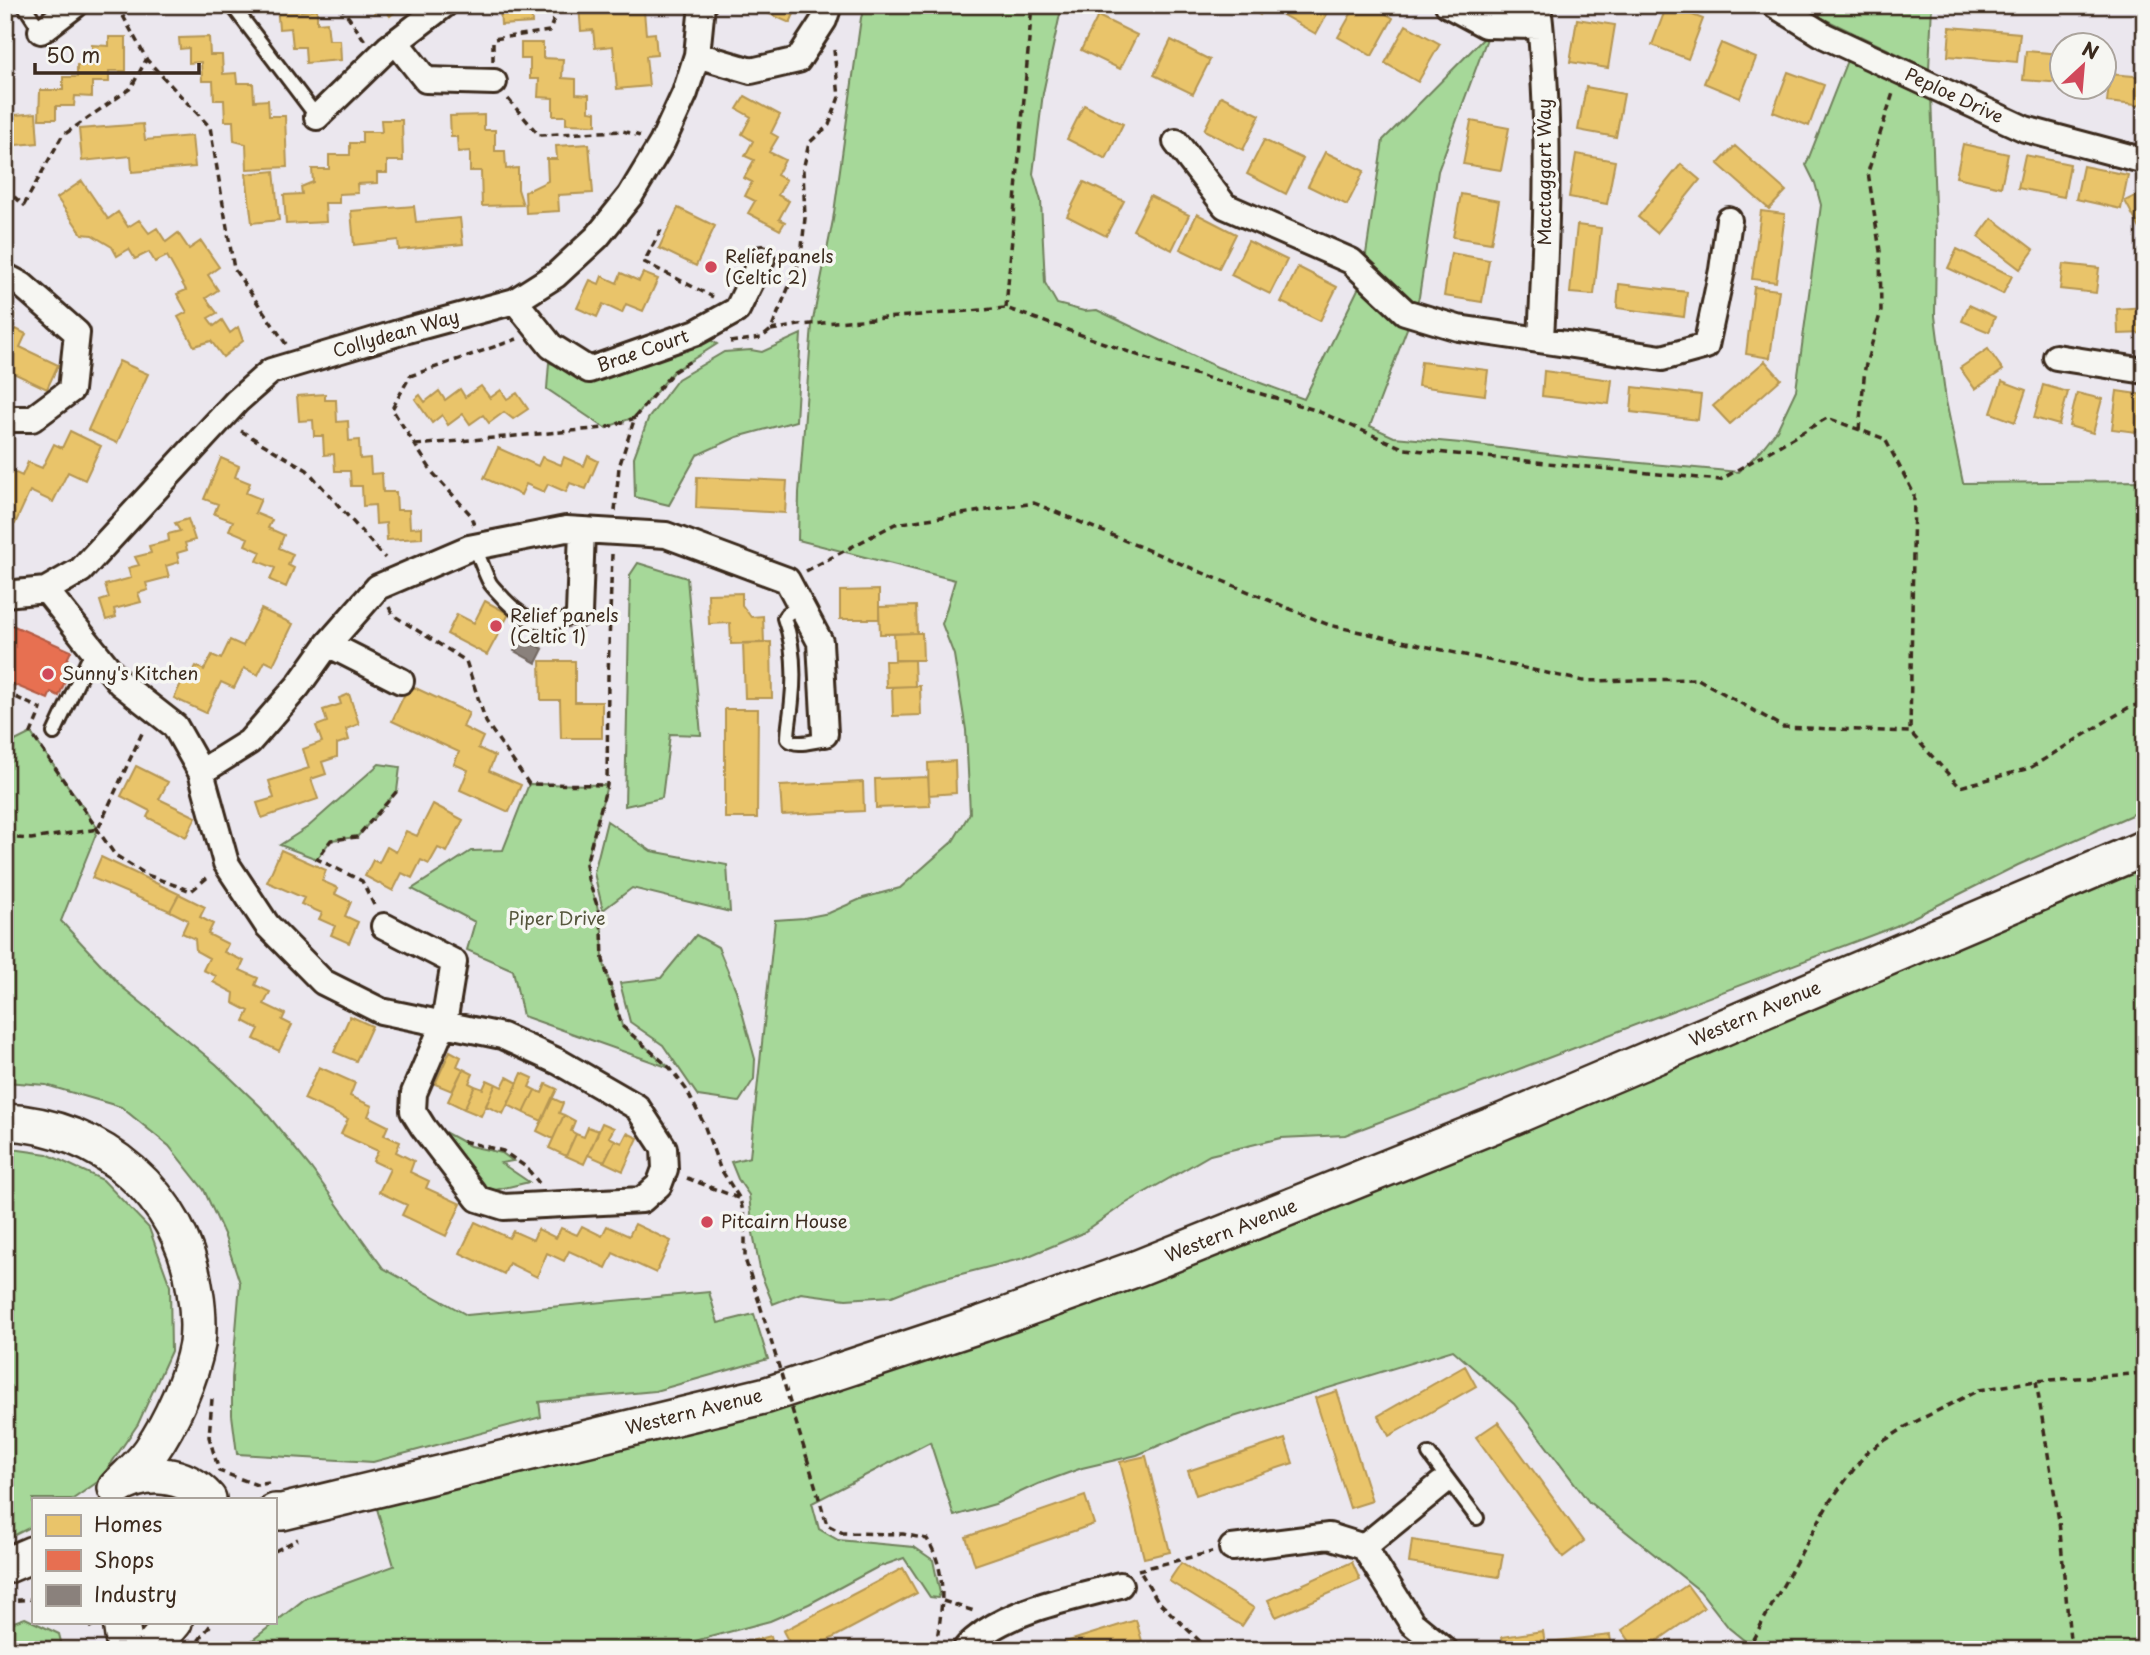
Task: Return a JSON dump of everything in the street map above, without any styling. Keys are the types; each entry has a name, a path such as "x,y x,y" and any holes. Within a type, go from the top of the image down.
{"main road":[{"name":"Western Avenue","path":"277,1514 767,1395 1112,1278 1501,1122 2145,848"},
{"path":"5,1122 52,1128 82,1139 109,1155 135,1175 155,1196 174,1223 188,1252 198,1316 197,1343 190,1371 150,1452 110,1493"},
{"path":"173,1410 171,1448 174,1465 197,1491"},
{"path":"110,1493 140,1477 164,1475 197,1491"},
{"path":"121,1624 125,1650"},
{"path":"149,1650 172,1624"}],"street":[{"path":"41,32 75,5"},
{"path":"317,117 396,42 444,5"},
{"name":"Collydean Way","path":"5,594 46,590 81,570 237,401 271,370 515,301 556,275 597,237 630,196 662,143 685,93 696,55 702,5"},
{"path":"696,55 751,71 799,60 824,20 828,5"},
{"path":"1448,5 1485,25 1539,16"},
{"name":"Peploe Drive","path":"1775,5 1825,36 2025,129 2145,161"},
{"name":"Mactaggart Way","path":"1539,16 1546,115 1546,239 1541,338"},
{"path":"396,42 426,80 494,82"},
{"path":"1176,142 1225,206 1351,261 1405,312 1458,328 1541,338 1662,358 1706,346 1729,220"},
{"path":"737,310 762,258"},
{"path":"5,276 22,285 77,333 71,390 32,419 5,419"},
{"name":"Brae Court","path":"515,301 551,346 589,370 697,332 737,310"},
{"path":"2056,357 2145,371"},
{"path":"201,772 249,742 378,587 479,546 566,529 666,535 787,580 820,642 825,734"},
{"path":"579,614 582,530"},
{"path":"46,590 120,683 175,726 201,772 226,863 267,925 324,982 381,1011 444,1023 502,1036 559,1062 637,1107 664,1148 666,1170 659,1185 642,1200 504,1207 478,1199 413,1111 414,1093 444,1023 454,962 383,926"},
{"path":"328,645 401,681"},
{"path":"1364,1547 1444,1482"},
{"path":"1232,1548 1329,1536 1364,1547 1412,1623 1445,1650"},
{"path":"965,1650 969,1644 1003,1621 1033,1608 1129,1577"}],"lane":[{"path":"24,5 41,32"},
{"path":"232,5 317,117"},
{"path":"479,546 492,587 521,615 535,622 547,623 564,621 579,614"},
{"path":"800,605 784,618 794,658 788,739 792,743 799,743 821,740 825,734"},
{"path":"54,733 93,649"},
{"path":"1429,1454 1444,1482 1478,1518"}],"path":[{"path":"117,5 147,60 210,127 234,270 298,362"},
{"path":"340,5 378,58"},
{"path":"560,5 548,32 493,39 494,82 538,135 623,131 662,143"},
{"path":"1006,308 1032,5"},
{"path":"5,189 24,205 62,136 131,88 147,60"},
{"path":"1859,430 1865,368 1881,311 1880,251 1868,172 1900,71"},
{"path":"661,230 644,262 737,310"},
{"path":"771,330 799,325 1006,308 1171,367 1315,410 1405,449 1720,480 1827,418 1885,439 1914,494 1910,732 1960,787 2030,768 2131,706 2145,704"},
{"path":"479,546 470,514 433,473 392,409 410,376 539,331"},
{"path":"415,445 605,428 635,417"},
{"path":"241,431 307,470 402,577"},
{"path":"787,580 895,524 1034,503 1329,625 1583,681 1698,679 1783,727 1910,732"},
{"path":"613,531 607,785 586,864 602,930 603,960 622,1026 670,1068 686,1089 703,1122 720,1168 740,1199 745,1220 745,1259 827,1525 843,1533 903,1534 927,1539 934,1551 941,1576 943,1601 935,1650"},
{"path":"378,587 393,615 466,661 486,722 529,783 607,785"},
{"path":"5,692 41,709 31,733 115,855 147,875 191,891 226,863"},
{"path":"98,829 153,709"},
{"path":"383,926 362,881 317,859 331,840 357,837 397,791"},
{"path":"5,837 31,839 98,829"},
{"path":"457,1137 468,1143 503,1151 526,1167 558,1203"},
{"path":"666,1170 740,1199"},
{"path":"1746,1650 1830,1501 1867,1452 1906,1426 1979,1390 2036,1381 2145,1373"},
{"path":"2036,1381 2059,1521 2071,1650"},
{"path":"1129,1577 1232,1548"},
{"path":"1129,1577 1209,1650"},
{"path":"5,1601 32,1599"},
{"path":"191,1650 211,1624"}],"green space":[{"path":"865,5 1062,5 1043,93 1033,174 1041,201 1045,283 1057,304 1084,311 1097,310 1217,367 1304,399 1362,281 1383,140 1489,33 1438,171 1419,297 1370,426 1394,437 1739,472 1777,430 1796,390 1821,205 1815,183 1806,165 1848,58 1931,95 1936,235 1935,316 1946,401 1963,483 2145,481 2145,809 2018,865 1896,926 1345,1135 1281,1138 1210,1155 1123,1205 1081,1234 1024,1258 922,1284 892,1296 846,1299 801,1293 773,1304 761,1274 749,1195 731,1162 750,1157 775,920 829,913 863,898 900,888 953,841 970,813 966,730 954,655 942,624 955,580 798,540 812,325 833,220"},
{"path":"1820,5 1932,5 1929,69 1820,17"},
{"path":"697,332 717,344 673,372 635,417 605,428 547,389 549,363 589,370"},
{"path":"801,334 796,421 737,437 697,455 669,505 635,497 634,457 648,419 678,379 724,352 762,352"},
{"path":"638,563 687,578 701,735 670,734 662,798 625,806 630,575"},
{"path":"31,733 98,829 61,921 122,987 216,1064 263,1109 311,1168 383,1268 467,1315 709,1292 718,1323 754,1314 768,1359 655,1391 539,1402 541,1417 373,1462 237,1454 232,1415 232,1378 240,1283 224,1234 204,1190 169,1146 121,1107 46,1085 5,1082 5,756 11,743"},
{"path":"379,764 400,767 397,791 357,837 331,840 317,859 280,845 308,827"},
{"name":"Piper Drive","path":"529,784 607,785 586,864 602,930 603,960 622,1026 670,1068 523,1016 513,970 467,950 475,922 412,889 471,851 503,850"},
{"path":"607,821 651,851 727,865 730,912 632,888 603,910 594,873"},
{"path":"2145,857 2145,1650 1756,1650 1729,1628 1700,1591 1589,1502 1514,1404 1453,1350 1207,1425 1137,1455 1082,1468 995,1504 954,1516 930,1442 812,1503 819,1529 838,1540 914,1547 933,1560 940,1593 938,1598 930,1597 904,1558 876,1568 809,1604 770,1621 661,1650 240,1650 306,1598 394,1566 375,1502 602,1452 924,1362 1440,1161"},
{"path":"696,935 718,947 736,990 755,1059 754,1079 739,1102 698,1096 663,1045 630,1022 620,983 661,978"},
{"path":"437,1128 470,1146 502,1153 513,1161 501,1163 529,1182 487,1192"},
{"path":"5,1148 47,1154 103,1180 149,1228 170,1286 171,1351 138,1424 99,1481 74,1498 32,1498 32,1526 5,1540"},
{"path":"25,1618 32,1624 59,1634 63,1650 5,1650 5,1625"}],"building: Homes":[{"path":"277,5 301,5 301,11 317,9 317,23 327,22 329,40 340,40 341,60 306,63 305,47 293,47 291,28 279,29"},
{"path":"370,5 403,5 390,16 383,7 375,13"},
{"path":"509,5 531,5 532,23 501,25 500,8 509,8"},
{"path":"579,5 631,5 631,12 644,11 646,34 655,33 657,55 646,56 649,86 617,89 613,46 595,48 593,30 581,31"},
{"path":"749,5 798,5 790,23"},
{"path":"1243,5 1266,5 1260,15"},
{"path":"1288,5 1332,5 1316,34 1283,15"},
{"path":"1356,5 1371,5 1393,18 1372,56 1338,37"},
{"path":"1667,5 1703,19 1688,59 1652,45"},
{"path":"1098,16 1137,35 1120,69 1081,50"},
{"path":"1577,19 1615,25 1608,68 1570,62"},
{"path":"1406,25 1440,44 1418,82 1385,63"},
{"path":"1950,27 2020,33 2017,62 1948,56"},
{"path":"109,37 126,37 126,71 109,71 109,82 92,82 92,97 75,96 74,106 56,106 56,119 39,119 40,90 63,90 63,77 77,77 77,65 92,65 92,45 109,46"},
{"path":"209,37 210,55 222,55 223,74 236,73 237,83 253,83 254,101 268,100 269,116 285,116 287,167 247,169 246,144 234,141 233,121 225,121 224,100 214,100 213,81 202,81 201,62 189,63 189,48 180,49 179,38"},
{"path":"1171,40 1210,60 1193,94 1154,75"},
{"path":"521,43 543,43 543,58 563,59 562,78 576,79 576,94 589,95 589,111 596,112 596,125 566,124 566,116 553,116 553,98 538,97 539,79 530,79 530,59 521,59"},
{"path":"1721,43 1756,58 1740,98 1704,83"},
{"path":"2026,51 2048,53 2048,82 2023,80"},
{"path":"1788,72 1824,85 1809,126 1773,112"},
{"path":"2118,75 2145,77 2145,106 2107,102 2118,102"},
{"path":"1586,87 1624,94 1616,137 1578,130"},
{"path":"745,96 780,115 771,133 778,137 769,152 785,160 777,175 786,180 778,195 789,201 779,219 785,222 780,230 748,213 755,201 745,196 752,182 744,178 754,160 745,156 753,141 742,134 751,117 737,109"},
{"path":"1221,96 1260,115 1243,150 1204,130"},
{"path":"1084,105 1123,124 1106,159 1067,139"},
{"path":"36,113 38,143 5,146 5,116"},
{"path":"484,115 484,130 495,130 495,151 505,151 506,169 518,168 518,189 523,205 482,206 481,171 470,171 470,151 458,152 457,137 451,137 450,116"},
{"path":"381,120 402,120 403,161 387,161 387,173 377,173 377,183 357,184 358,193 339,194 339,203 325,203 326,222 286,224 284,195 302,194 301,187 313,182 312,169 329,169 329,155 350,155 350,143 362,143 362,132 382,132"},
{"path":"1471,121 1509,128 1501,170 1463,164"},
{"path":"143,124 145,140 192,136 195,167 132,172 131,156 82,161 79,129"},
{"path":"1264,140 1303,159 1286,194 1247,174"},
{"path":"589,144 593,193 558,195 559,211 526,213 525,192 548,181 547,159 557,159 556,146"},
{"path":"1963,144 2008,154 2001,187 1956,177"},
{"path":"1735,146 1786,191 1769,209 1718,164"},
{"path":"1325,152 1364,171 1347,205 1308,186"},
{"path":"1576,154 1615,161 1607,204 1569,197"},
{"path":"2025,155 2070,164 2064,197 2018,188"},
{"path":"1681,164 1700,180 1657,233 1638,217"},
{"path":"2083,166 2128,175 2121,209 2076,199"},
{"path":"274,171 279,220 252,223 246,174"},
{"path":"82,181 108,219 118,212 128,227 139,220 149,233 157,228 166,242 178,233 189,249 201,241 219,267 208,275 218,290 206,298 217,313 208,318 214,326 222,320 230,333 238,327 243,341 223,357 211,341 194,346 178,317 187,312 177,294 186,290 167,256 155,262 149,252 135,259 129,249 117,256 112,247 92,235 82,234 57,198"},
{"path":"1084,182 1124,201 1106,236 1067,216"},
{"path":"2145,191 2145,238 2125,201"},
{"path":"1461,194 1499,201 1491,243 1453,237"},
{"path":"1150,196 1189,215 1172,250 1133,230"},
{"path":"414,206 416,222 460,218 463,244 399,250 398,240 354,245 351,211"},
{"path":"678,208 715,226 696,266 659,248"},
{"path":"1761,211 1785,214 1776,282 1752,279"},
{"path":"1197,214 1236,234 1219,268 1180,249"},
{"path":"1992,218 2034,250 2020,269 1978,237"},
{"path":"1577,225 1601,228 1594,295 1570,293"},
{"path":"1248,241 1287,260 1270,294 1231,275"},
{"path":"1957,249 2012,276 2003,294 1948,268"},
{"path":"1451,253 1489,260 1482,302 1444,296"},
{"path":"2063,264 2099,268 2096,293 2060,289"},
{"path":"1298,267 1337,287 1320,321 1281,302"},
{"path":"621,273 639,281 643,273 658,279 643,311 626,304 622,313 603,304 597,317 577,308 590,280 599,284 602,276 617,283"},
{"path":"1619,284 1687,292 1684,317 1617,308"},
{"path":"1754,287 1779,290 1770,358 1746,354"},
{"path":"1969,305 1995,317 1989,332 1962,321"},
{"path":"2145,307 2145,333 2118,334 2117,309"},
{"path":"5,310 15,315 10,326 26,334 20,347 58,365 47,389 5,369"},
{"path":"1988,349 2003,370 1975,389 1960,368"},
{"path":"119,361 148,374 117,443 88,430"},
{"path":"1765,361 1781,379 1730,424 1713,406"},
{"path":"1421,362 1488,370 1485,395 1418,386"},
{"path":"1544,371 1612,380 1609,404 1542,396"},
{"path":"2002,381 2026,390 2015,422 1991,413"},
{"path":"2043,385 2068,392 2059,425 2034,418"},
{"path":"481,386 490,398 501,390 507,399 517,393 528,409 513,419 504,412 489,423 483,415 470,424 463,414 448,425 442,415 432,423 415,399 420,395 425,402 439,391 445,400 460,389 465,397"},
{"path":"1633,387 1701,395 1698,420 1631,412"},
{"path":"2117,391 2145,395 2145,433 2112,429"},
{"path":"2077,393 2102,399 2093,433 2069,426"},
{"path":"325,394 325,400 336,400 337,422 348,421 349,441 359,440 360,459 370,458 371,474 382,473 383,492 396,492 397,510 409,510 410,528 422,527 422,538 387,540 386,523 376,524 375,505 363,506 362,486 351,486 350,471 335,471 334,454 324,455 323,436 314,436 313,420 299,421 297,396"},
{"path":"70,431 101,446 85,480 68,472 53,502 30,491 15,524 5,520 5,468 22,476 28,462 42,468 54,444 62,448"},
{"path":"498,448 538,466 542,457 561,465 564,457 584,466 588,456 598,461 586,489 570,483 566,492 548,484 544,492 526,484 521,495 484,478"},
{"path":"221,458 239,466 235,477 250,483 246,493 261,499 255,513 272,520 268,528 284,535 279,548 293,554 288,565 294,568 286,587 270,580 275,568 257,561 261,552 245,545 248,538 229,530 233,521 214,514 218,504 204,499"},
{"path":"697,477 787,481 785,513 696,508"},
{"path":"188,519 195,540 185,543 187,550 177,553 179,562 166,566 169,577 146,583 148,590 138,593 141,602 114,609 116,617 106,620 100,601 109,598 105,585 131,578 128,568 139,565 135,557 151,553 149,546 169,541 168,534 180,531 175,523"},
{"path":"879,590 879,619 840,619 840,591"},
{"path":"742,593 742,605 751,617 763,616 764,643 731,644 730,623 709,624 708,594"},
{"path":"485,601 509,614 487,655 447,634 457,614 474,623"},
{"path":"916,606 917,633 880,634 879,607"},
{"path":"261,609 293,624 273,665 265,661 258,675 244,668 234,688 221,682 206,713 174,698 182,681 188,681 196,666 204,670 212,655 221,659 230,640 243,646"},
{"path":"922,633 923,660 895,660 894,634"},
{"path":"771,642 772,698 745,698 743,643"},
{"path":"914,660 915,686 886,687 885,661"},
{"path":"540,661 575,661 575,702 602,702 602,738 561,738 560,700 541,700"},
{"path":"409,685 469,713 463,727 483,737 478,748 495,756 489,771 521,785 509,812 460,790 468,770 454,764 459,752 392,721"},
{"path":"920,686 921,715 893,716 892,687"},
{"path":"349,694 359,724 346,729 349,740 337,744 337,757 322,762 326,774 311,779 318,799 262,818 257,803 274,798 269,781 309,768 303,749 322,742 316,726 327,722 323,710 341,704 339,698"},
{"path":"725,709 758,709 757,818 725,818"},
{"path":"955,761 956,793 929,795 928,763"},
{"path":"136,766 168,782 159,799 196,817 186,837 147,817 150,811 121,796"},
{"path":"928,777 930,806 876,808 875,779"},
{"path":"863,782 864,811 782,815 780,786"},
{"path":"433,804 463,820 447,852 438,848 429,864 421,860 412,878 402,873 393,891 365,876 373,860 379,863 387,847 396,852 406,831 417,836"},
{"path":"281,850 326,870 322,881 338,888 335,894 351,902 345,916 358,922 349,943 331,935 335,926 319,919 322,913 301,904 304,898 267,882"},
{"path":"101,857 179,894 170,911 92,878"},
{"path":"179,894 205,907 200,917 213,924 208,934 228,944 224,952 244,961 240,970 258,978 255,985 270,992 264,1004 285,1014 282,1020 292,1025 279,1051 254,1039 259,1029 244,1021 249,1011 233,1003 234,993 213,982 216,976 203,970 209,958 196,951 195,939 182,933 188,920 170,911"},
{"path":"350,1016 372,1026 356,1061 334,1052"},
{"path":"450,1051 461,1057 457,1066 463,1069 452,1091 435,1084"},
{"path":"319,1067 355,1083 350,1096 372,1106 368,1116 388,1126 384,1135 400,1142 396,1152 414,1161 410,1172 429,1181 426,1188 461,1204 446,1236 402,1215 407,1205 379,1192 390,1169 373,1161 378,1151 341,1134 348,1119 304,1099"},
{"path":"463,1069 473,1074 469,1083 475,1086 464,1109 448,1101"},
{"path":"522,1073 533,1078 529,1087 535,1090 524,1113 508,1105"},
{"path":"507,1077 518,1083 503,1114 486,1106 496,1084 502,1087"},
{"path":"487,1080 496,1084 481,1116 464,1109 475,1086 483,1089"},
{"path":"546,1084 557,1089 542,1121 524,1113 535,1090 542,1093"},
{"path":"552,1098 563,1103 559,1113 564,1115 553,1139 537,1131"},
{"path":"564,1115 575,1121 571,1131 576,1134 566,1156 549,1148"},
{"path":"602,1123 614,1128 609,1137 615,1140 604,1162 588,1155"},
{"path":"588,1127 599,1131 584,1164 566,1156 576,1134 584,1137"},
{"path":"627,1133 638,1138 623,1171 604,1162 615,1140 622,1143"},
{"path":"475,1222 509,1238 513,1231 533,1240 538,1229 556,1238 561,1228 577,1235 582,1226 602,1236 607,1226 629,1236 635,1224 671,1241 656,1273 613,1253 606,1268 569,1251 564,1261 547,1253 537,1277 509,1263 504,1274 460,1253"},
{"path":"1465,1366 1476,1386 1389,1436 1378,1416"},
{"path":"1337,1391 1372,1501 1350,1508 1315,1398"},
{"path":"1498,1422 1584,1541 1563,1557 1476,1437"},
{"path":"1285,1439 1293,1463 1196,1495 1188,1471"},
{"path":"1146,1456 1170,1552 1144,1558 1120,1462"},
{"path":"1085,1496 1094,1524 975,1565 966,1537"},
{"path":"1412,1540 1503,1554 1499,1577 1409,1563"},
{"path":"1352,1562 1360,1580 1276,1617 1268,1600"},
{"path":"1181,1563 1254,1608 1242,1626 1169,1581"},
{"path":"903,1568 917,1593 810,1650 793,1650 783,1631"},
{"path":"1687,1585 1704,1608 1644,1650 1636,1650 1622,1630"},
{"path":"1136,1620 1142,1641 1114,1650 1040,1650"},
{"path":"1543,1631 1546,1650 1504,1650 1502,1637"},
{"path":"1610,1635 1612,1650 1549,1650 1548,1642"},
{"path":"771,1636 774,1650 714,1650"}],"building: Shops":[{"path":"5,622 71,651 64,666 70,669 59,696 51,692 48,699 5,681"}],"building: Industry":[{"path":"522,638 543,649 536,663 514,651"}],"place":[{"name":"Relief panels (Celtic 2)","path":"711,267"},
{"name":"Relief panels (Celtic 1)","path":"496,626"},
{"name":"Sunny's Kitchen","path":"48,674"},
{"name":"Pitcairn House","path":"707,1222"}]}
